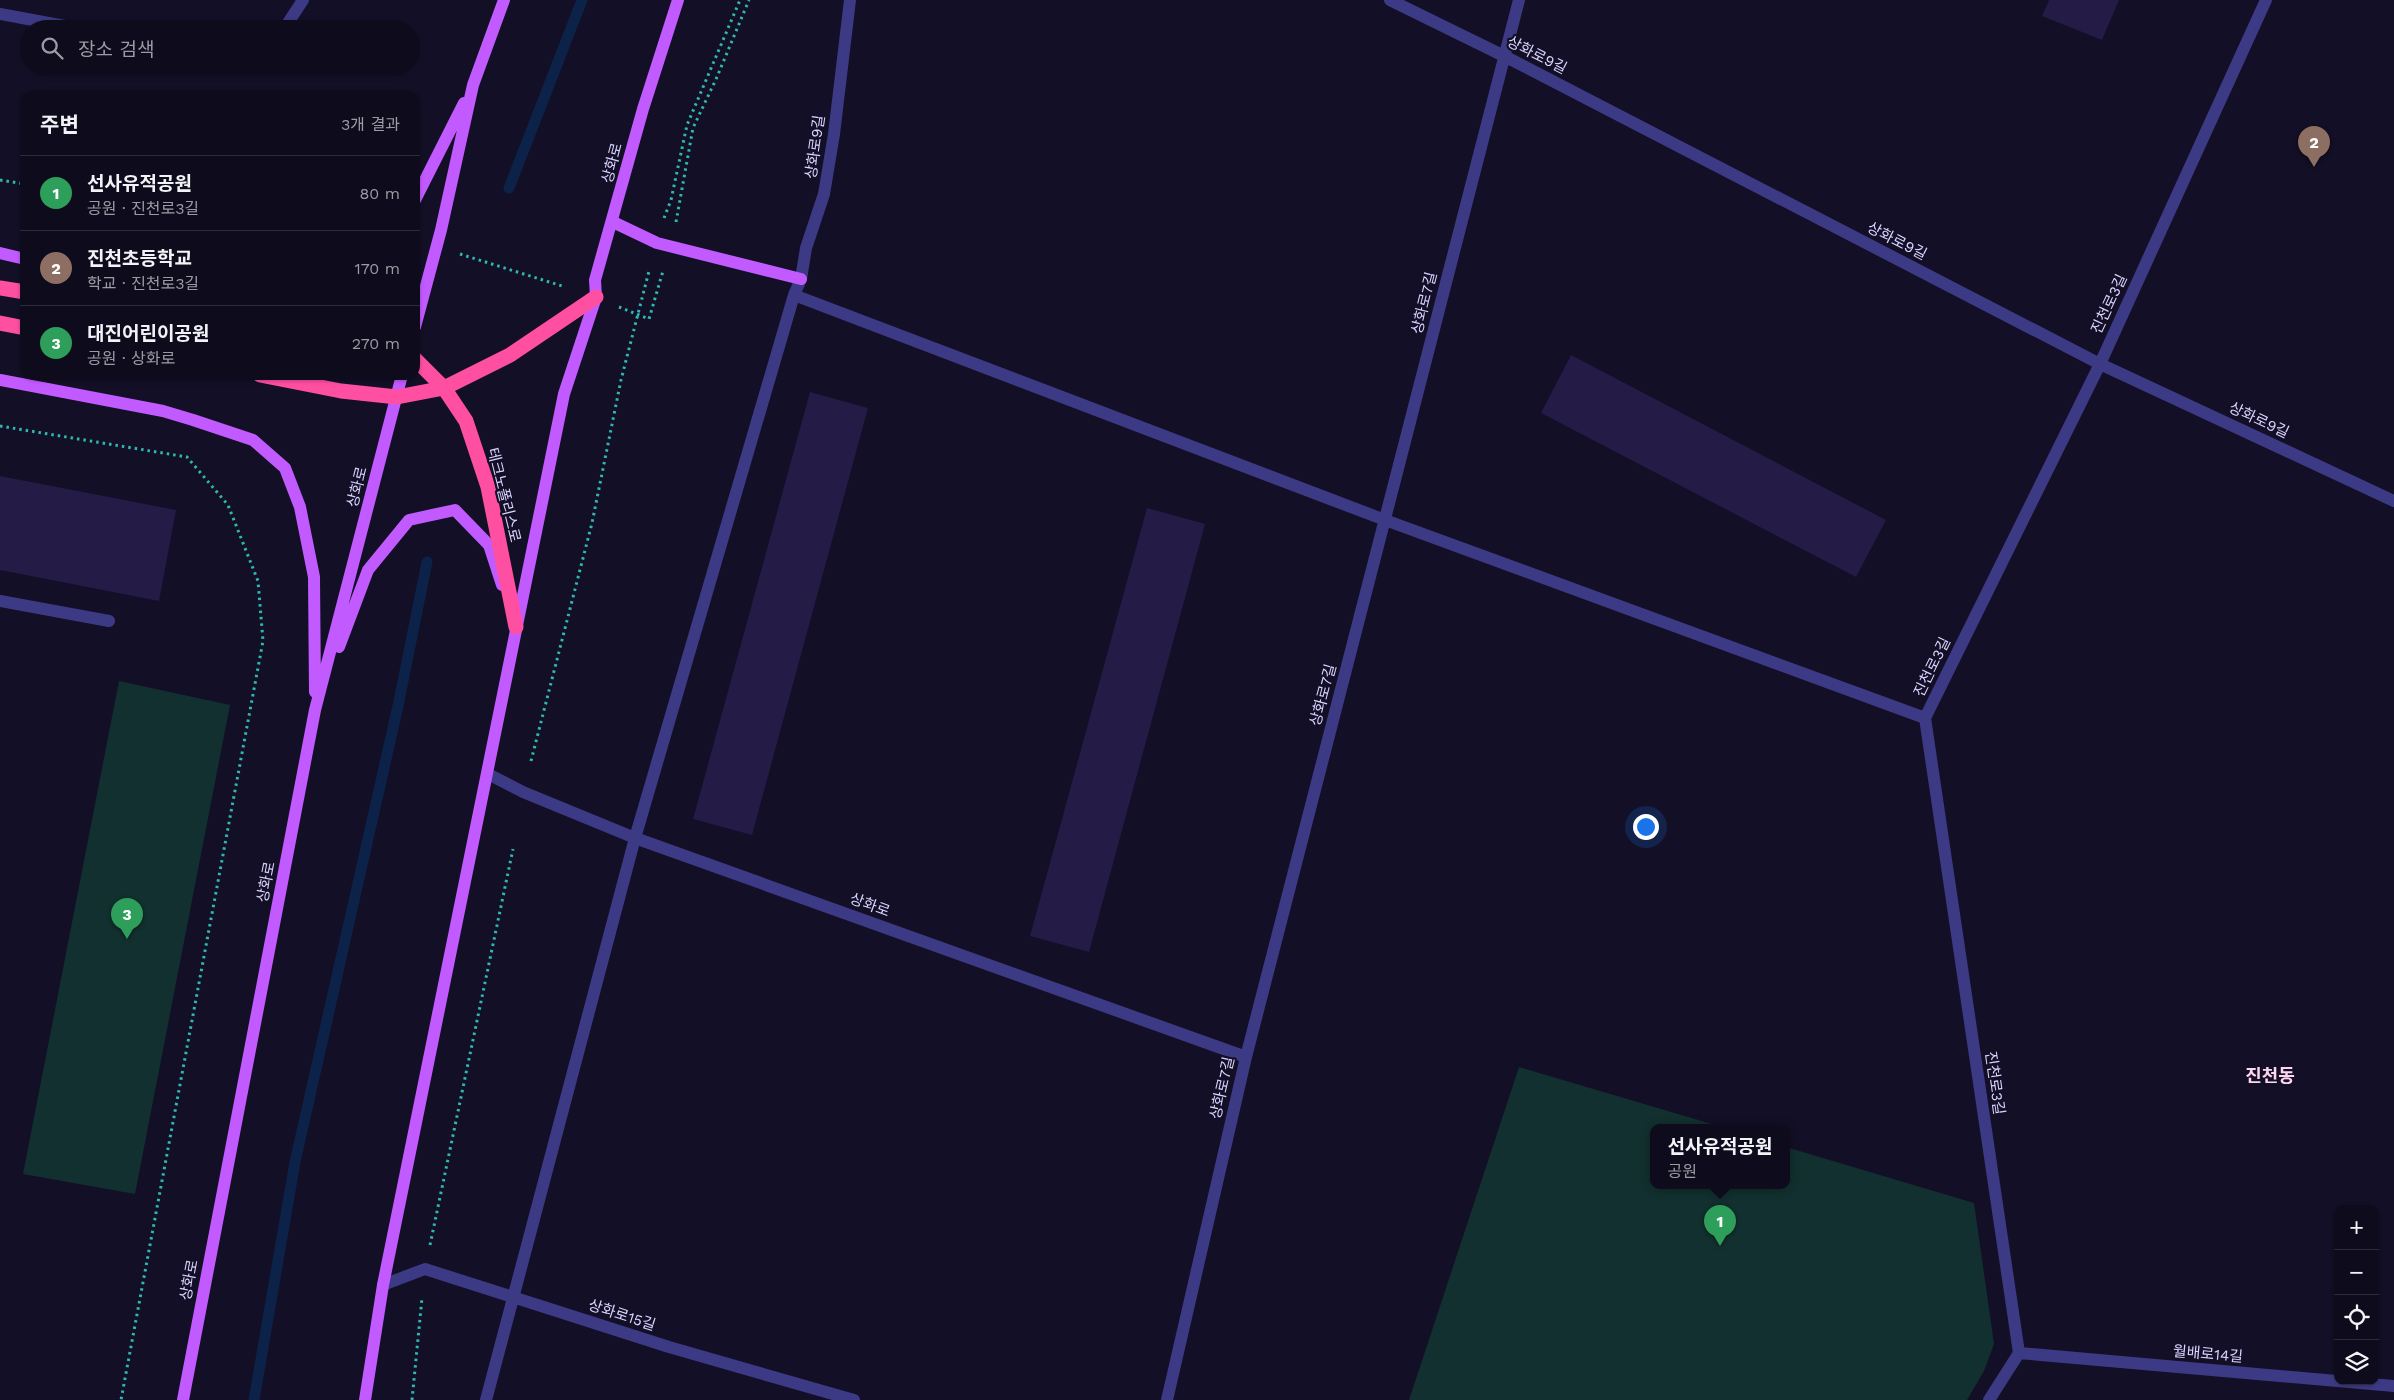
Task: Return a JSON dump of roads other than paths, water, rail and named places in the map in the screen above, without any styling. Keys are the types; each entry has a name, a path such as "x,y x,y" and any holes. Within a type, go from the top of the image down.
{"highway":[{"path":"0,288 20,291"},
{"path":"285,380 341,391 397,397 444,388 510,355 596,297"},
{"path":"0,323 20,327"},
{"name":"테크노폴리스로","path":"420,364 444,388 466,421 488,488 516,627"}],"main road":[{"path":"420,190 473,85 504,0"},
{"name":"상화로","path":"365,1400 383,1285 564,394 596,297 595,280 613,222 643,109 678,0"},
{"path":"420,308 473,85"},
{"path":"613,222 657,243 802,279"},
{"path":"0,253 20,258"},
{"path":"0,380 163,411 193,420 253,440 285,468 300,507 314,577 315,710"},
{"name":"상화로","path":"183,1400 315,710 401,380"},
{"path":"315,710 368,570 409,520 455,510 489,545 516,627"}],"street":[{"path":"290,20 303,0"},
{"name":"상화로9길","path":"486,1400 515,1297 635,838 794,295 802,279 806,248 824,194 834,134 850,0"},
{"name":"상화로9길","path":"1390,0 1504,56 2100,364 2394,500"},
{"name":"상화로7길","path":"1167,1400 1246,1057 1519,0"},
{"name":"진천로3길","path":"2019,1353 1925,718 2100,364 2266,0"},
{"path":"0,14 32,20"},
{"path":"794,295 1385,520 1925,718"},
{"path":"0,601 109,621"},
{"name":"상화로","path":"488,774 523,792 635,838 1246,1057"},
{"name":"상화로15길","path":"383,1285 425,1269 669,1347 854,1400"},
{"path":"1989,1400 2019,1353"},
{"name":"월배로14길","path":"2019,1353 2394,1386"}],"waterway":[{"path":"509,188 582,0"},
{"path":"254,1400 295,1162 398,706 427,562"}],"place":[{"name":"진천초등학교","path":"2314,167"},
{"name":"대진어린이공원","path":"127,939"},
{"name":"선사유적공원","path":"1720,1246"}],"district":[{"name":"진천동","path":"2270,1075"}]}
